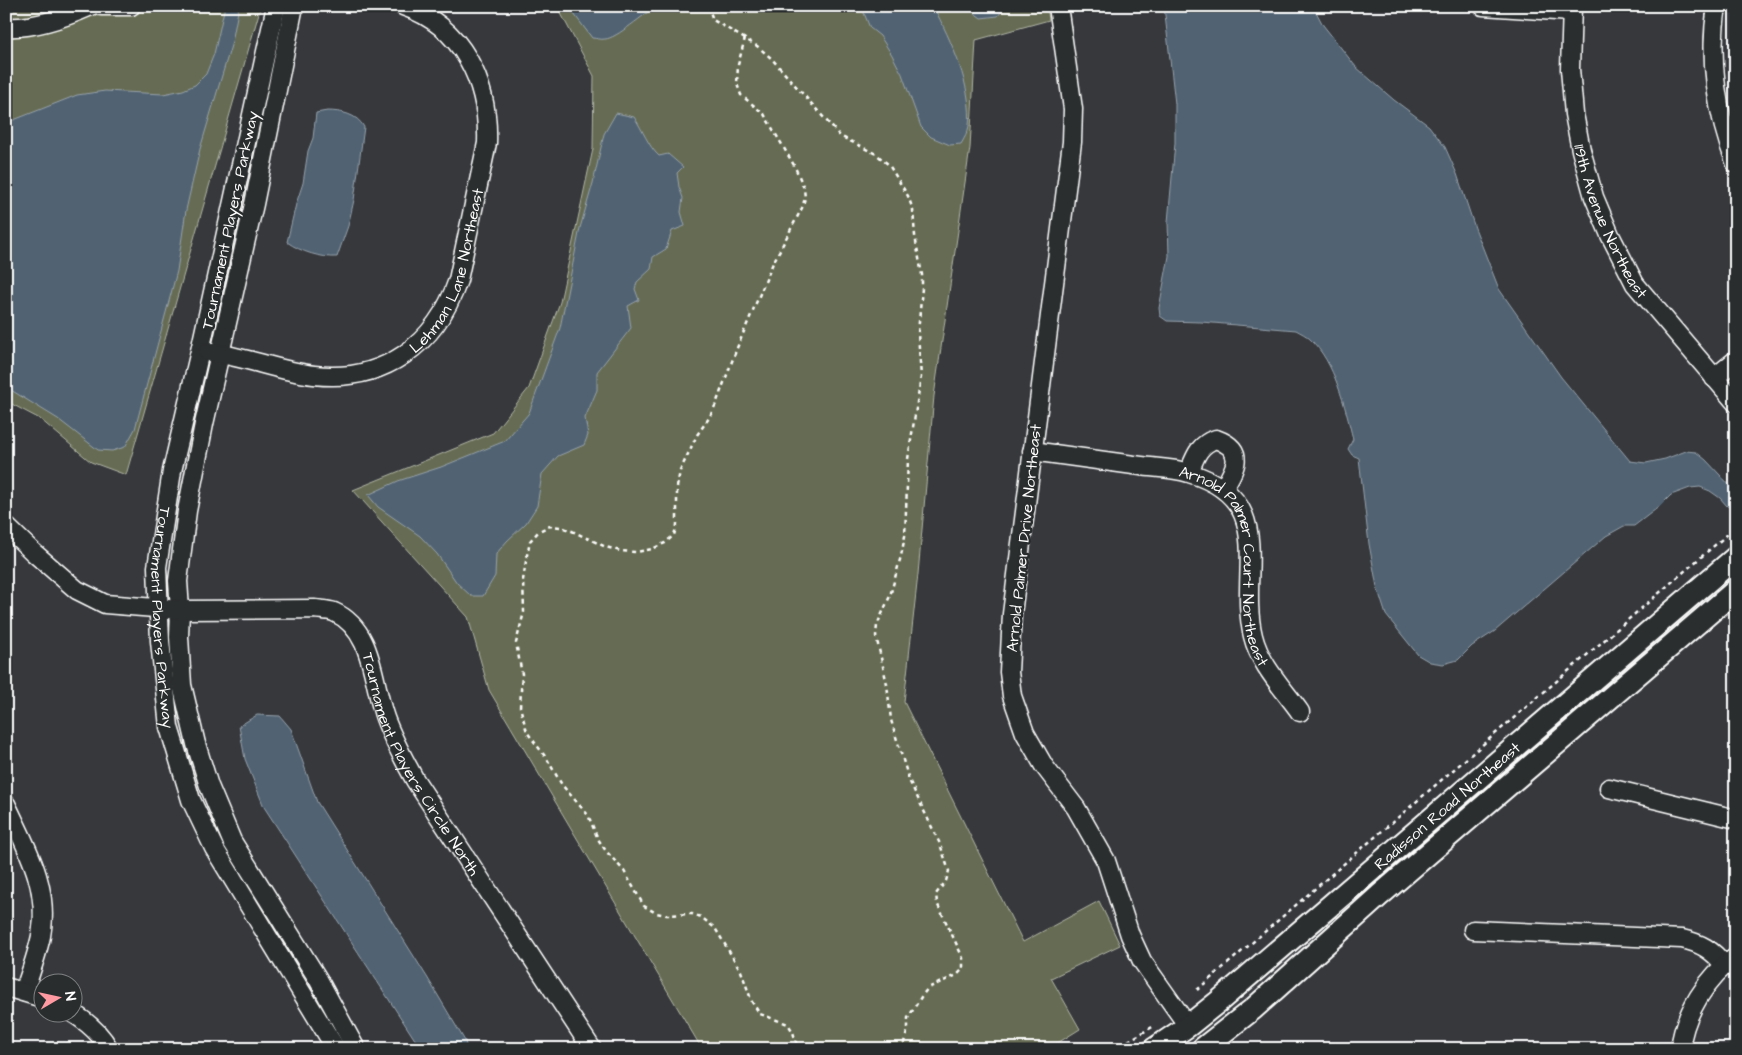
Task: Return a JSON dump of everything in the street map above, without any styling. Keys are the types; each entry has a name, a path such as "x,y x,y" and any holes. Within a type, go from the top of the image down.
{"main road":[{"name":"Radisson Road Northeast","path":"1154,1049 1188,1026 1271,956 1736,557"},
{"name":"Radisson Road Northeast","path":"1204,1048 1253,1009 1380,895 1736,590"},
{"path":"1204,1048 1207,1036 1222,1012 1267,972 1271,956"},
{"path":"1177,1049 1187,1035 1188,1026"}],"street":[{"path":"6,27 43,23 91,6"},
{"path":"102,6 131,6"},
{"name":"Tournament Players Parkway","path":"276,6 172,471 158,567 160,641 169,727 191,800 214,848 336,1049"},
{"name":"Tournament Players Parkway","path":"294,6 254,204 187,511 178,582 179,637 182,685 196,744 232,841 318,979 356,1049"},
{"name":"Lehman Lane Northeast","path":"200,351 312,375 354,374 376,369 396,360 414,346 442,317 451,300 458,280 486,143 488,121 485,103 474,69 464,52 437,22 418,11 403,6"},
{"name":"Arnold Palmer Drive Northeast","path":"1058,6 1073,108 1072,142 1012,614 1009,672 1012,696 1025,733 1044,766 1076,808 1106,861 1130,935 1142,961 1188,1026"},
{"path":"1483,6 1572,9"},
{"path":"1717,6 1714,34 1716,82 1724,129 1736,164"},
{"name":"119th Avenue Northeast","path":"1572,9 1570,69 1574,114 1581,150 1594,197 1610,236 1634,284 1736,403"},
{"path":"1714,378 1736,360"},
{"path":"1189,472 1203,445 1216,439 1226,443 1235,455 1236,463 1235,470 1223,489"},
{"name":"Arnold Palmer Court Northeast","path":"1032,451 1189,472 1223,489 1237,503 1246,521 1250,539 1248,599 1250,618 1260,657 1300,712"},
{"name":"Tournament Players Circle North","path":"6,526 77,590 105,604 180,610 315,609 332,611 346,619 357,629 365,643 385,717 402,756 592,1049"},
{"path":"1609,788 1736,819"},
{"path":"6,804 34,866 42,892 41,937 24,992"},
{"path":"1473,930 1682,939 1705,947 1730,961 1699,997 1688,1017 1680,1049"},
{"path":"6,987 32,995"},
{"path":"82,1018 106,1043 109,1049"}],"path":[{"path":"708,6 713,20 746,38 771,58 840,136 876,154 889,165 908,196 913,210 916,249 922,282 918,334 921,377 908,459 905,529 901,556 876,636 887,684 891,720 909,780 940,844 949,871 946,881 936,894 937,903 962,958 962,969 957,975 928,988 921,997 908,1018 908,1029 902,1049"},
{"path":"746,38 738,65 737,84 741,95 764,114 800,178 805,198 802,208 773,263 737,348 716,404 697,435 680,471 676,487 677,526 674,535 665,543 636,552 620,551 606,547 560,527 550,526 539,531 530,541 523,580 524,612 516,643 522,674 520,707 527,732 547,759 562,785 588,815 598,839 624,871 644,906 656,913 667,915 692,914 707,921 715,928 741,971 752,1002 760,1014 788,1024 793,1032 798,1049"},
{"path":"1197,990 1736,527"},
{"path":"1114,1049 1158,1024"}],"green space":[{"path":"6,6 261,6 126,475 91,462 40,419 6,401"},
{"path":"557,6 1047,6 1049,20 976,40 970,148 934,396 904,702 1023,942 1099,901 1120,945 1051,978 1080,1029 1048,1049 702,1049 489,690 468,617 353,490 493,433 529,388 560,302 593,149 594,76"}],"water":[{"path":"225,6 239,6 232,42 200,149 186,210 177,271 135,429 125,447 112,451 98,450 58,419 6,387 6,123 77,95 105,91 163,94 183,90 195,85 206,74 214,54"},
{"path":"568,6 657,6 616,35 602,39 592,38"},
{"path":"864,6 933,6 959,64 968,96 969,126 961,144 950,145 931,137 921,127 902,74 880,36 870,28 864,13"},
{"path":"970,6 1006,6 998,16 981,18 973,12"},
{"path":"1164,6 1313,6 1323,25 1356,67 1394,100 1429,126 1445,147 1457,174 1475,228 1499,289 1561,377 1630,461 1646,463 1665,459 1686,451 1696,452 1734,490 1736,509 1727,506 1720,498 1700,487 1690,488 1671,495 1634,526 1624,526 1606,536 1495,631 1472,646 1458,660 1443,664 1430,662 1418,655 1386,615 1377,587 1369,544 1359,458 1352,455 1348,449 1353,439 1342,399 1332,372 1319,349 1296,330 1167,321 1160,316 1159,308 1169,256 1168,222 1175,143 1175,104"},
{"path":"327,111 353,116 364,127 354,200 348,226 337,257 311,254 287,242 303,183 308,151 313,138 316,113"},
{"path":"616,113 634,117 652,148 659,156 668,154 683,167 677,173 683,198 681,212 685,226 672,231 666,249 653,257 651,269 637,282 635,289 639,300 628,306 631,328 597,372 597,390 585,418 588,435 584,445 558,456 542,474 537,506 526,523 496,554 495,576 483,596 471,596 457,583 437,554 420,536 378,507 368,495 398,481 441,467 505,441 529,413 560,328 580,228 604,134"},
{"path":"257,715 280,716 291,729 317,802 427,977 465,1041 467,1049 421,1049 264,807 245,759 239,726"}]}
